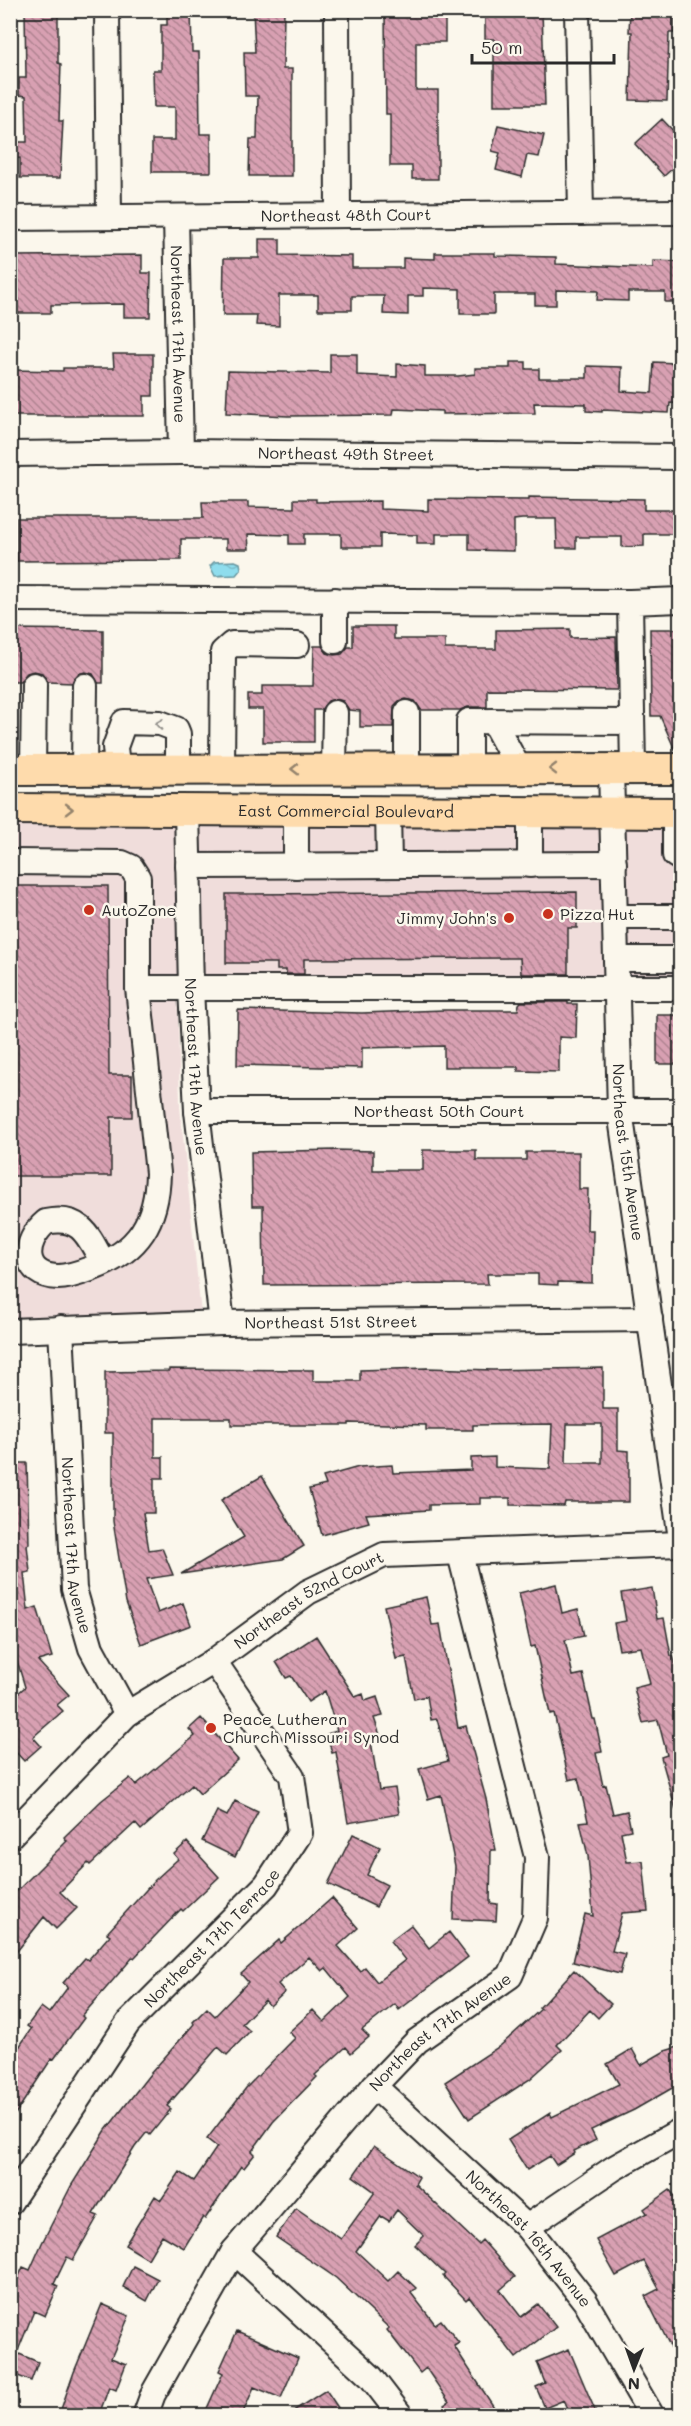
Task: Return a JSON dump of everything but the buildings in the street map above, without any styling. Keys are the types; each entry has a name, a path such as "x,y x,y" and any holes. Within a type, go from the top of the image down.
{"main road":[{"path":"22,770 681,769"},
{"name":"East Commercial Boulevard","path":"10,808 678,813"}],"street":[{"path":"106,10 109,217"},
{"path":"337,10 338,215"},
{"path":"576,10 581,213"},
{"name":"Northeast 48th Court","path":"10,218 681,212"},
{"name":"Northeast 17th Avenue","path":"176,217 181,452"},
{"name":"Northeast 49th Street","path":"10,454 181,452 681,457"},
{"path":"10,599 630,602 681,600"},
{"path":"335,600 335,641"},
{"name":"Northeast 15th Avenue","path":"630,602 632,722 613,812 620,1111 681,1532"},
{"path":"222,769 223,652 226,647 232,644 297,645"},
{"path":"22,770 34,685"},
{"path":"84,770 85,686"},
{"path":"334,769 335,713"},
{"path":"407,713 407,769"},
{"path":"469,769 468,721 632,722"},
{"path":"493,721 519,769"},
{"path":"117,770 115,747 124,722 160,723 176,729 178,769"},
{"name":"Northeast 17th Avenue","path":"187,809 190,988 197,1111 222,1323"},
{"path":"296,809 296,866"},
{"path":"388,810 389,865"},
{"path":"530,811 530,864"},
{"path":"678,813 675,855 681,858"},
{"path":"10,862 122,863 130,867 138,878 138,988 155,1137 158,1196 153,1215 141,1236 122,1253 103,1263"},
{"path":"188,866 614,864"},
{"path":"615,917 681,917"},
{"path":"616,959 681,959"},
{"path":"138,988 681,988"},
{"name":"Northeast 50th Court","path":"197,1111 681,1111"},
{"name":"Northeast 51st Street","path":"10,1331 222,1323 650,1319"},
{"name":"Northeast 17th Avenue","path":"61,1328 74,1589 91,1648 127,1714"},
{"name":"Northeast 52nd Court","path":"10,1836 127,1714 214,1661 309,1592 384,1555 460,1554 681,1544"},
{"name":"Northeast 17th Avenue","path":"145,2415 153,2394 234,2251 374,2086 417,2041 510,1976 535,1918 537,1857 460,1554"},
{"name":"Northeast 17th Terrace","path":"10,2202 128,2023 266,1885 300,1833 292,1776 214,1661"},
{"name":"Northeast 16th Avenue","path":"374,2086 527,2227 585,2301 652,2415"},
{"path":"527,2227 614,2169 681,2131"},
{"path":"234,2251 372,2377 401,2415"}],"shaded area":[{"path":"10,820 680,821 680,1000 629,1000 604,979 177,978 180,1107 201,1314 11,1323"}],"water":[{"path":"235,561 240,563 241,569 236,575 215,576 210,566 214,562"}],"place":[{"name":"AutoZone","path":"89,910"},
{"name":"Pizza Hut","path":"548,914"},
{"name":"Jimmy John's","path":"509,918"},
{"name":"Peace Lutheran Church Missouri Synod","path":"211,1728"}]}
